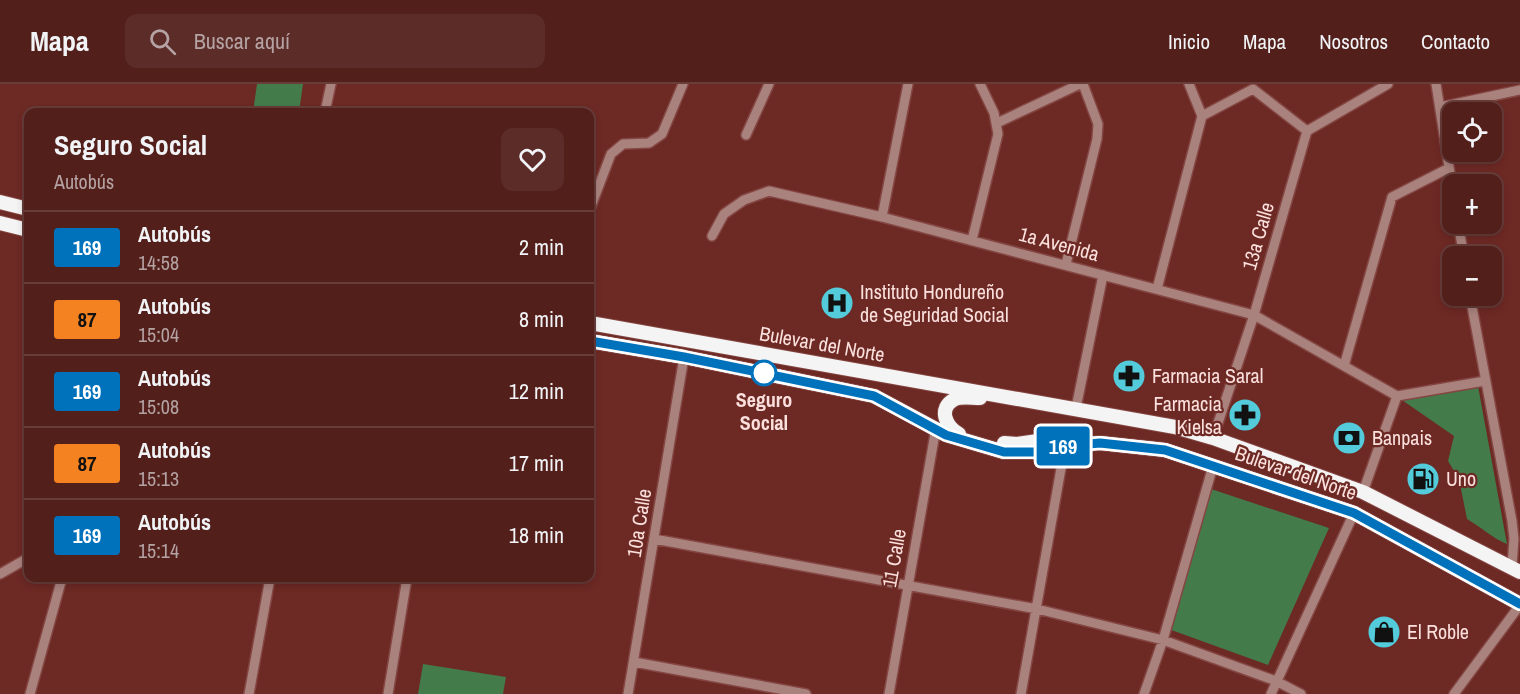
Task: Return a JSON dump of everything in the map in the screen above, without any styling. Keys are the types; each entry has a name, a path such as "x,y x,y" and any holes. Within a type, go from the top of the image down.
{"highway":[{"path":"0,202 24,208"},
{"path":"0,223 24,230"},
{"name":"Bulevar del Norte","path":"594,324 1175,427 1213,438 1363,492 1516,569"},
{"name":"Bulevar del Norte","path":"594,342 684,357 874,396 946,435 1004,452 1036,452 1065,446 1100,443 1165,450 1354,513 1520,604"},
{"path":"1165,450 1142,443 1092,436 1006,443 959,434 949,429 944,416 952,400 999,398 1102,417 1199,438 1398,508"}],"street":[{"path":"326,108 331,84"},
{"path":"594,199 611,154 623,144 649,143 662,134 683,84"},
{"path":"746,135 769,84"},
{"path":"882,217 908,84"},
{"path":"972,240 996,145 997,123 980,84"},
{"path":"997,123 1081,84 1098,124 1097,139 1066,264"},
{"path":"1157,289 1202,116 1189,84"},
{"path":"1202,116 1254,87 1307,131 1388,84"},
{"path":"1436,84 1450,174"},
{"path":"1440,107 1520,90"},
{"name":"13a Calle","path":"1213,438 1254,315 1307,131"},
{"path":"1344,366 1392,197 1449,168"},
{"name":"1a Avenida","path":"712,236 724,214 744,200 769,191 882,217 1254,315 1397,396"},
{"path":"1076,408 1103,275"},
{"path":"1472,306 1512,521 1516,569"},
{"name":"10a Calle","path":"628,694 684,357"},
{"path":"1363,492 1397,396 1485,381"},
{"name":"11 Calle","path":"889,694 936,428"},
{"path":"1021,694 1065,446"},
{"path":"1144,694 1163,640 1214,466"},
{"path":"1271,694 1354,513"},
{"path":"654,540 1037,609 1163,640 1276,681 1301,694"},
{"path":"0,574 24,560"},
{"path":"30,694 61,582"},
{"path":"249,694 269,582"},
{"path":"388,694 406,582"},
{"path":"1454,694 1520,604"},
{"path":"634,662 806,694"}],"green space":[{"path":"257,84 303,84 300,108 254,108"},
{"path":"1478,386 1507,544 1467,519 1459,479 1448,461 1454,436 1399,398"},
{"path":"1205,487 1329,528 1268,665 1163,627"},
{"path":"423,664 506,677 503,694 418,694"}],"bus line":[{"name":"169","path":"594,342 684,357 874,396 886,405 946,435 1004,452 1036,452 1065,446 1100,443 1144,450 1165,450 1354,513 1459,568 1520,604"}],"place":[{"name":"Instituto Hondureño de Seguridad Social","path":"837,303"},
{"name":"Seguro Social","path":"764,373"},
{"name":"Farmacia Saral","path":"1129,376"},
{"name":"Farmacia Kielsa","path":"1245,415"},
{"name":"Banpais","path":"1349,438"},
{"name":"Uno","path":"1423,479"},
{"name":"El Roble","path":"1384,632"}]}
